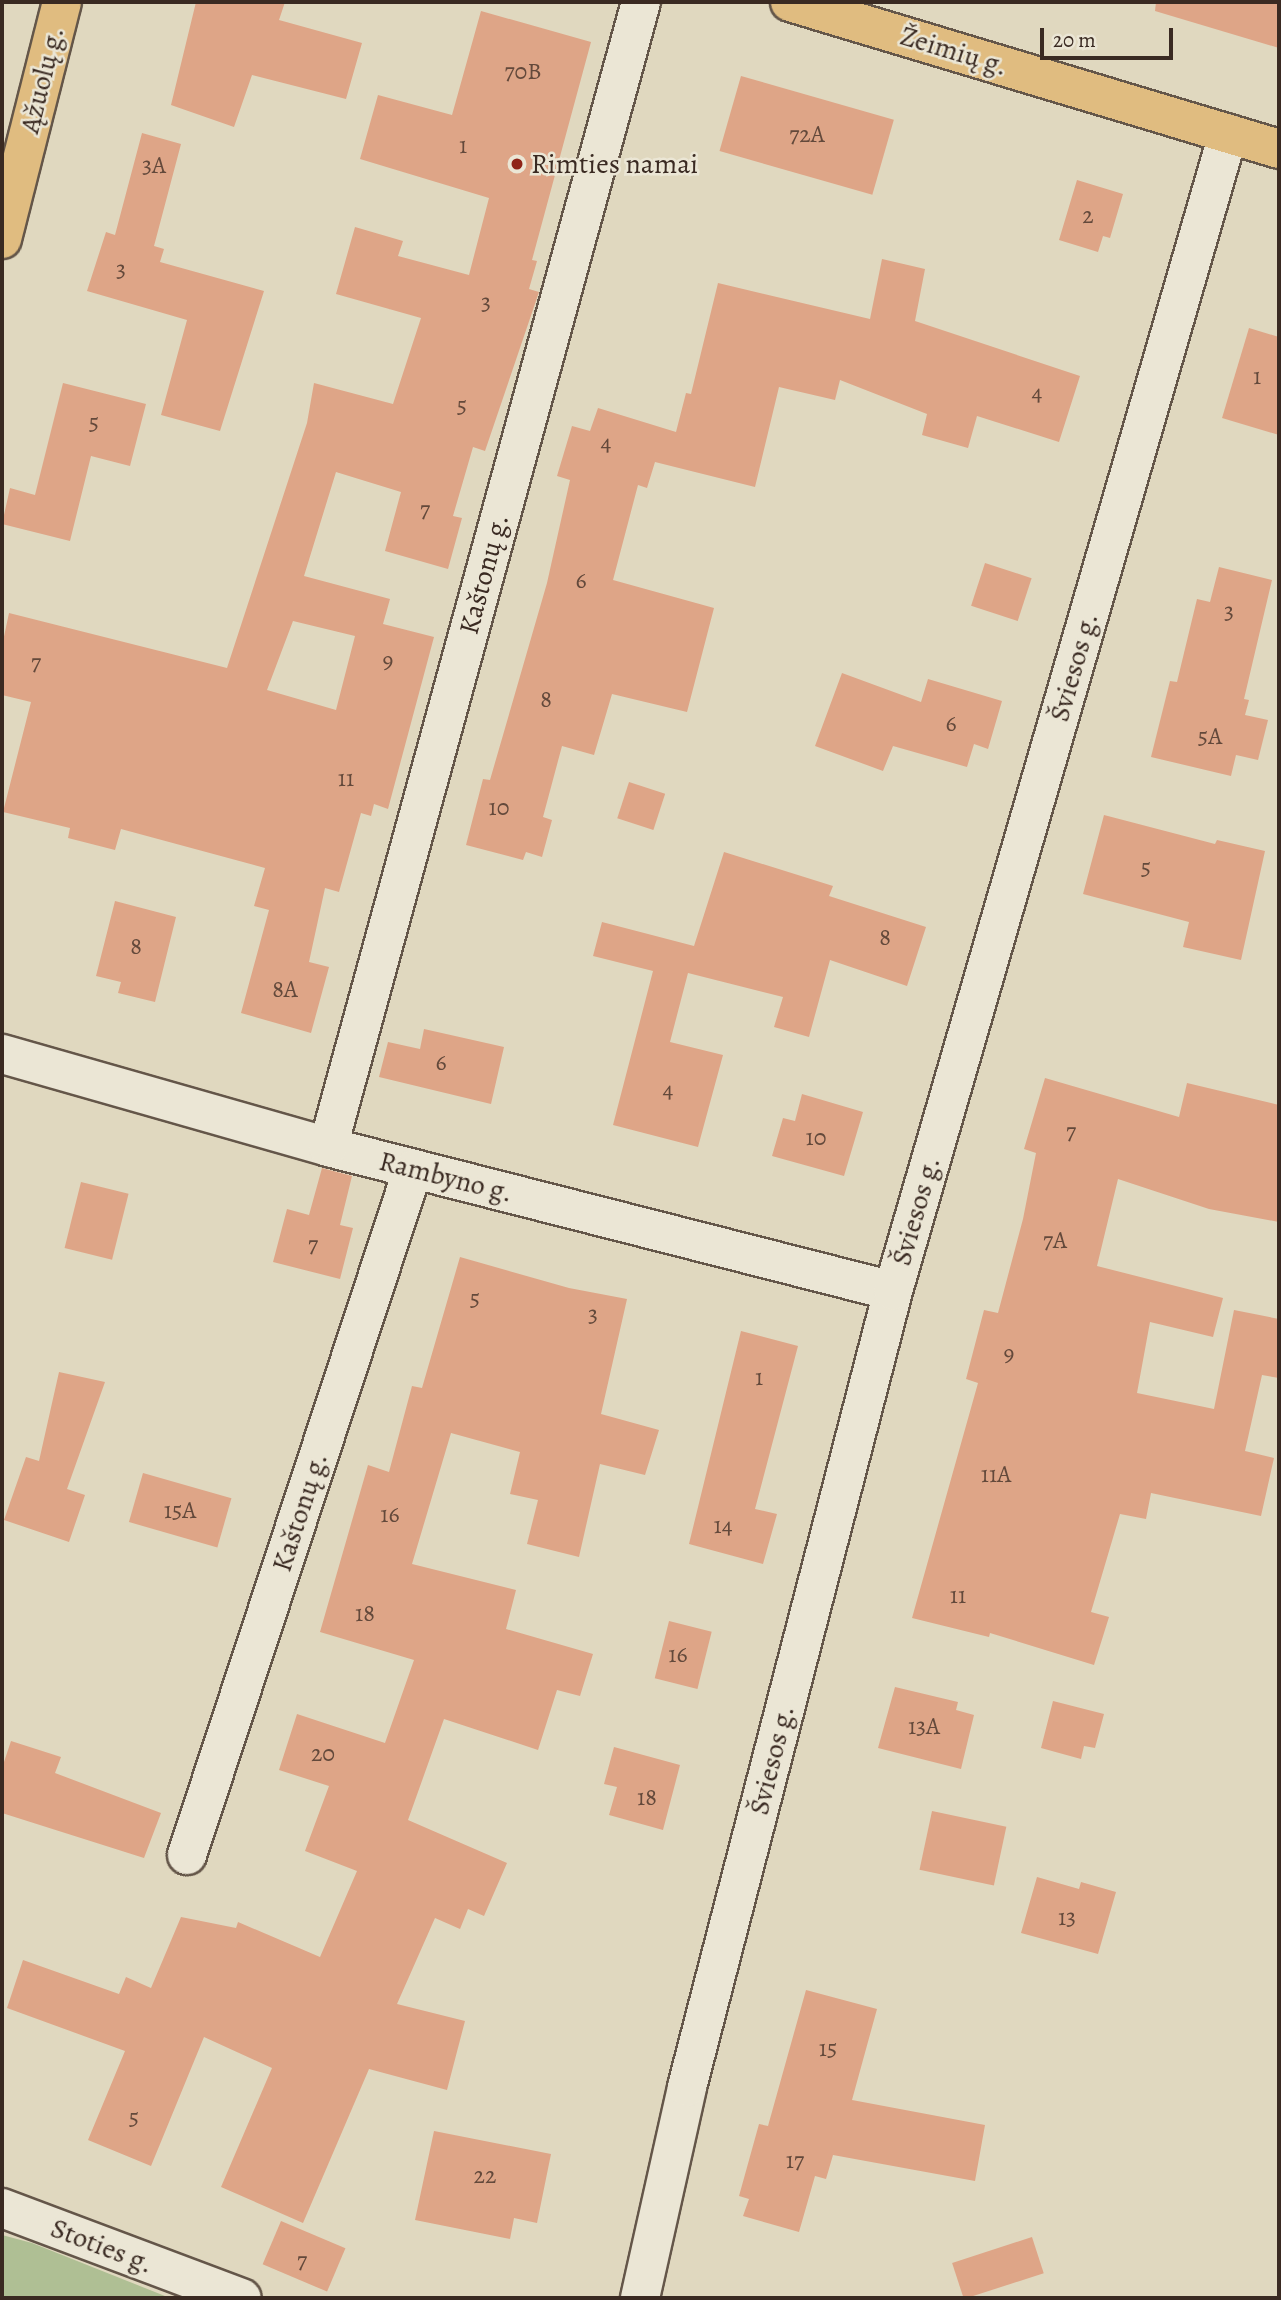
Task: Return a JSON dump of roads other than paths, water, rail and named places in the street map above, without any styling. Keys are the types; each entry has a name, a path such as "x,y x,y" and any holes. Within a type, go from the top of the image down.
{"main road":[{"name":"Ąžuolų g.","path":"2,239 62,2"},
{"name":"Žeimių g.","path":"790,2 1279,149"}],"street":[{"name":"Kaštonų g.","path":"328,1147 641,2"},
{"name":"Šviesos g.","path":"640,2298 687,2087 893,1291 1228,134"},
{"name":"Rambyno g.","path":"2,1054 328,1147 893,1291"},
{"name":"Kaštonų g.","path":"187,1855 413,1169"},
{"name":"Stoties g.","path":"2,2208 242,2298"}],"place":[{"name":"Rimties namai","path":"517,164"}]}
